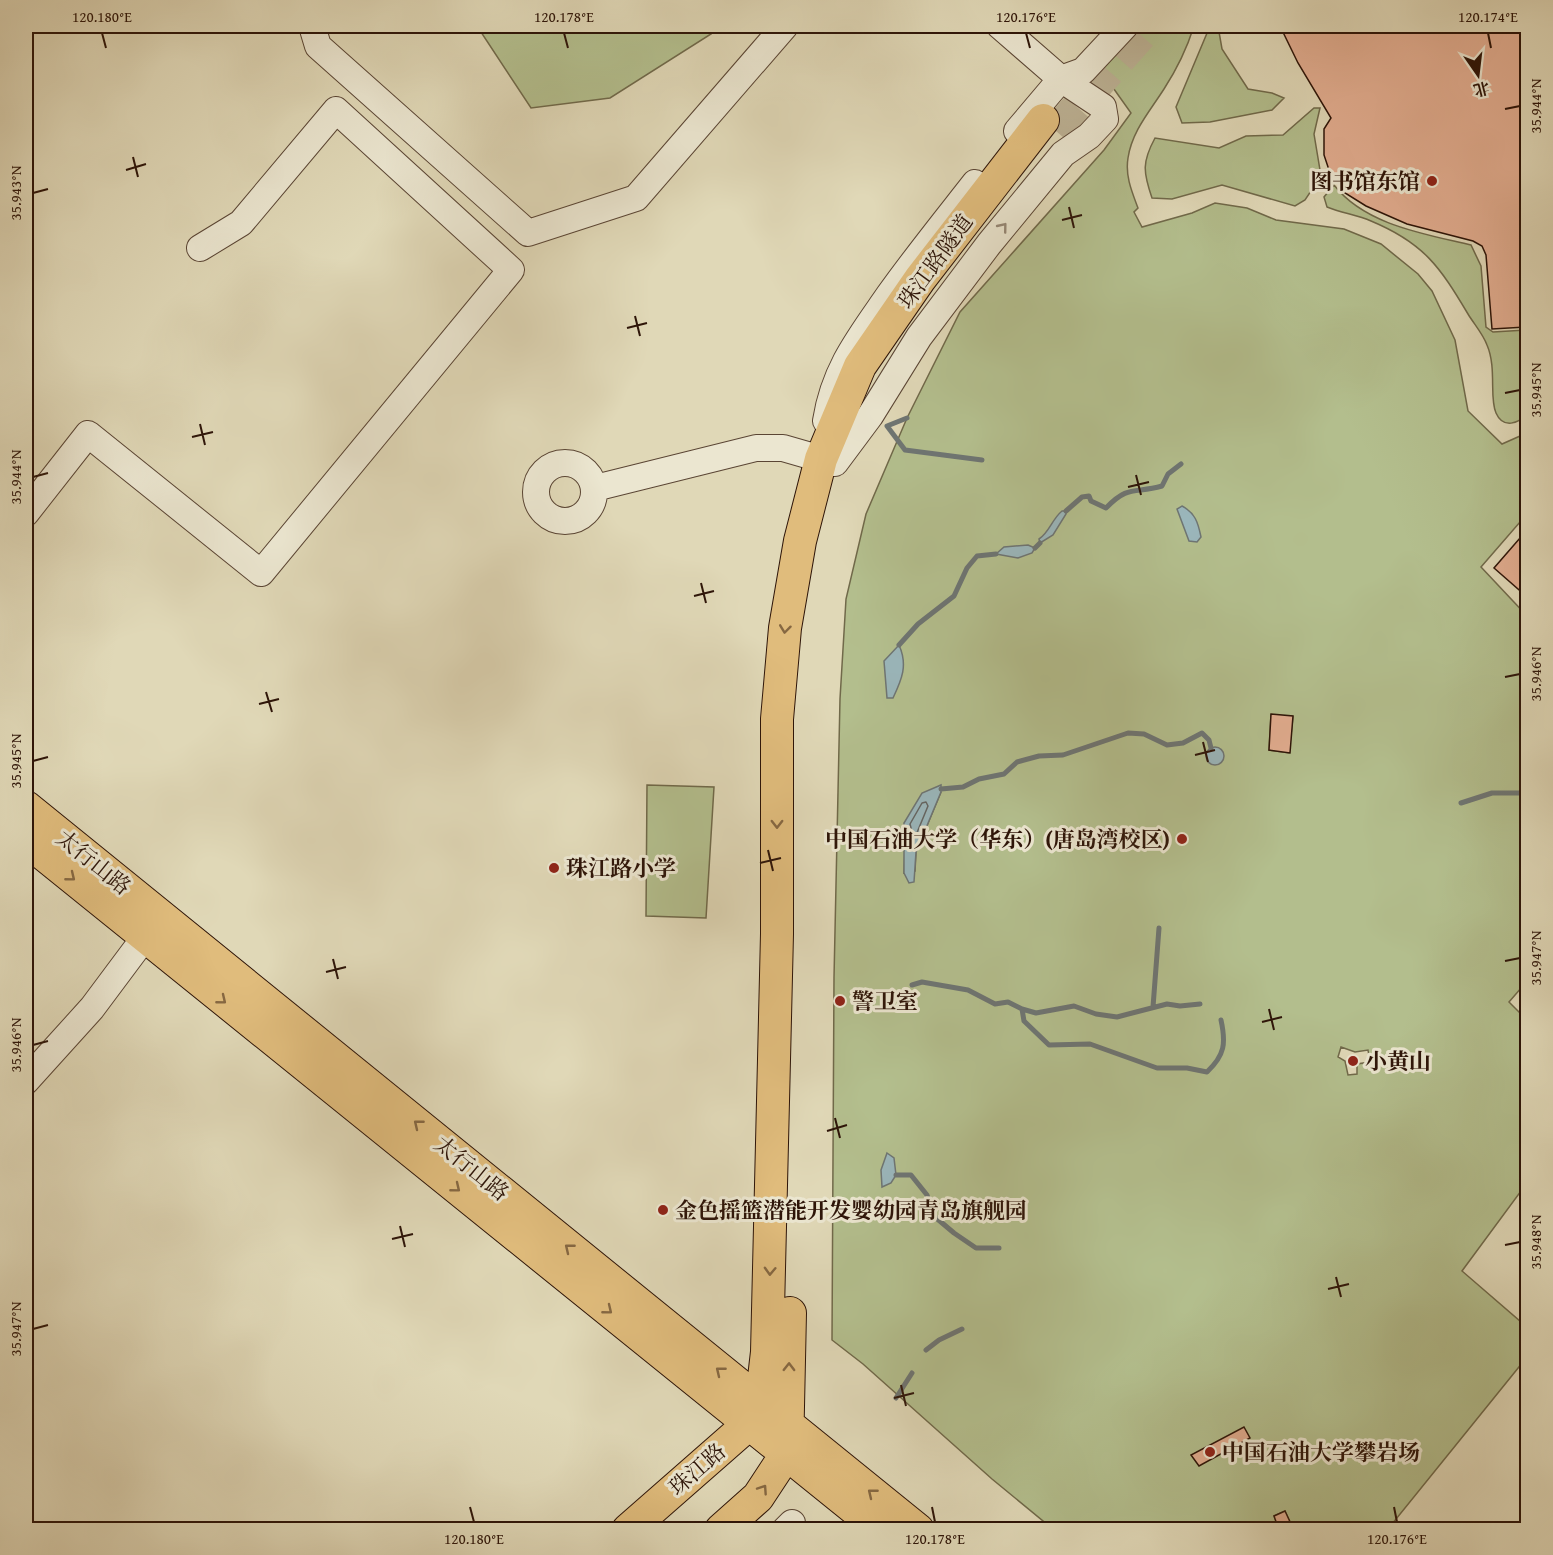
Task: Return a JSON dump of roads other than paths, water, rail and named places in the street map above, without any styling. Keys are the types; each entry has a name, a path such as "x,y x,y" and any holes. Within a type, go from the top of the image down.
{"main road":[{"name":"珠江路隧道","path":"828,461 846,414 1049,125"},
{"path":"755,1414 767,1352 771,1233 777,934 777,719 784,628 800,541 828,461"},
{"path":"721,1530 758,1497 788,1439 798,720 807,615 828,461"},
{"name":"太行山路","path":"26,807 755,1414"},
{"name":"太行山路","path":"26,840 145,937 755,1414 918,1530"},
{"name":"珠江路","path":"628,1530 755,1414"},
{"name":"太行山路","path":"788,1439 881,1530"}],"street":[{"path":"312,26 318,46 528,233 636,198 785,26"},
{"path":"828,461 870,416 919,337 996,235 1063,154 1103,123 1106,114 1103,107 1061,79 1000,26"},
{"path":"828,461 830,397 848,354 919,252 1061,79 1083,71 1125,26"},
{"path":"26,513 88,434 261,573 511,270 336,110 241,223 200,248"},
{"path":"595,488 756,448 783,448 828,461"},
{"path":"26,1081 92,1008 145,937"}],"water":[{"path":"1182,506 1193,515 1197,522 1201,537 1197,542 1189,541 1177,509"},
{"path":"1062,511 1066,511 1066,514 1053,535 1040,543 1039,539"},
{"path":"1028,545 1035,548 1032,553 1018,558 996,554 1004,547"},
{"path":"899,645 902,652 903,672 893,698 887,698 884,661"},
{"path":"1215,747 1221,750 1224,756 1221,762 1215,765 1209,762 1206,756 1209,750"},
{"path":"941,785 941,792 916,852 914,882 909,883 904,873 904,823 922,793"},
{"path":"887,1153 894,1158 896,1175 891,1183 882,1187 881,1170"}],"waterway":[{"path":"907,418 887,426 905,450 982,460"},
{"path":"1066,511 1082,497 1089,496 1091,501 1106,508 1114,500 1127,493 1162,486 1168,474 1181,464"},
{"path":"1035,548 1040,543"},
{"path":"899,645 918,624 954,596 967,568 977,556 996,554"},
{"path":"941,789 963,787 979,779 1004,774 1017,762 1039,756 1063,755 1128,733 1144,734 1167,745 1183,743 1202,733 1209,740 1211,748"},
{"path":"1461,803 1492,793 1526,793"},
{"path":"1153,1007 1159,928"},
{"path":"912,985 922,982 968,990 995,1004 1008,1002 1022,1009 1024,1021 1049,1045 1090,1044 1157,1068 1187,1068 1207,1072 1223,1048 1221,1020"},
{"path":"1022,1009 1036,1013 1074,1006 1096,1014 1117,1017 1167,1004 1180,1006 1200,1004"},
{"path":"896,1175 911,1175 927,1195 935,1217 954,1233 976,1248 999,1248"},
{"path":"926,1350 939,1340 962,1329"},
{"path":"896,1398 912,1373"}],"tunnel":[{"path":"1056,131 1149,26"}],"place":[{"name":"图书馆东馆","path":"1432,181"},
{"name":"中国石油大学（华东）(唐岛湾校区)","path":"1182,839"},
{"name":"珠江路小学","path":"554,868"},
{"name":"警卫室","path":"840,1001"},
{"name":"小黄山","path":"1353,1061"},
{"name":"金色摇篮潜能开发婴幼园青岛旗舰园","path":"663,1210"},
{"name":"中国石油大学攀岩场","path":"1210,1452"}]}
